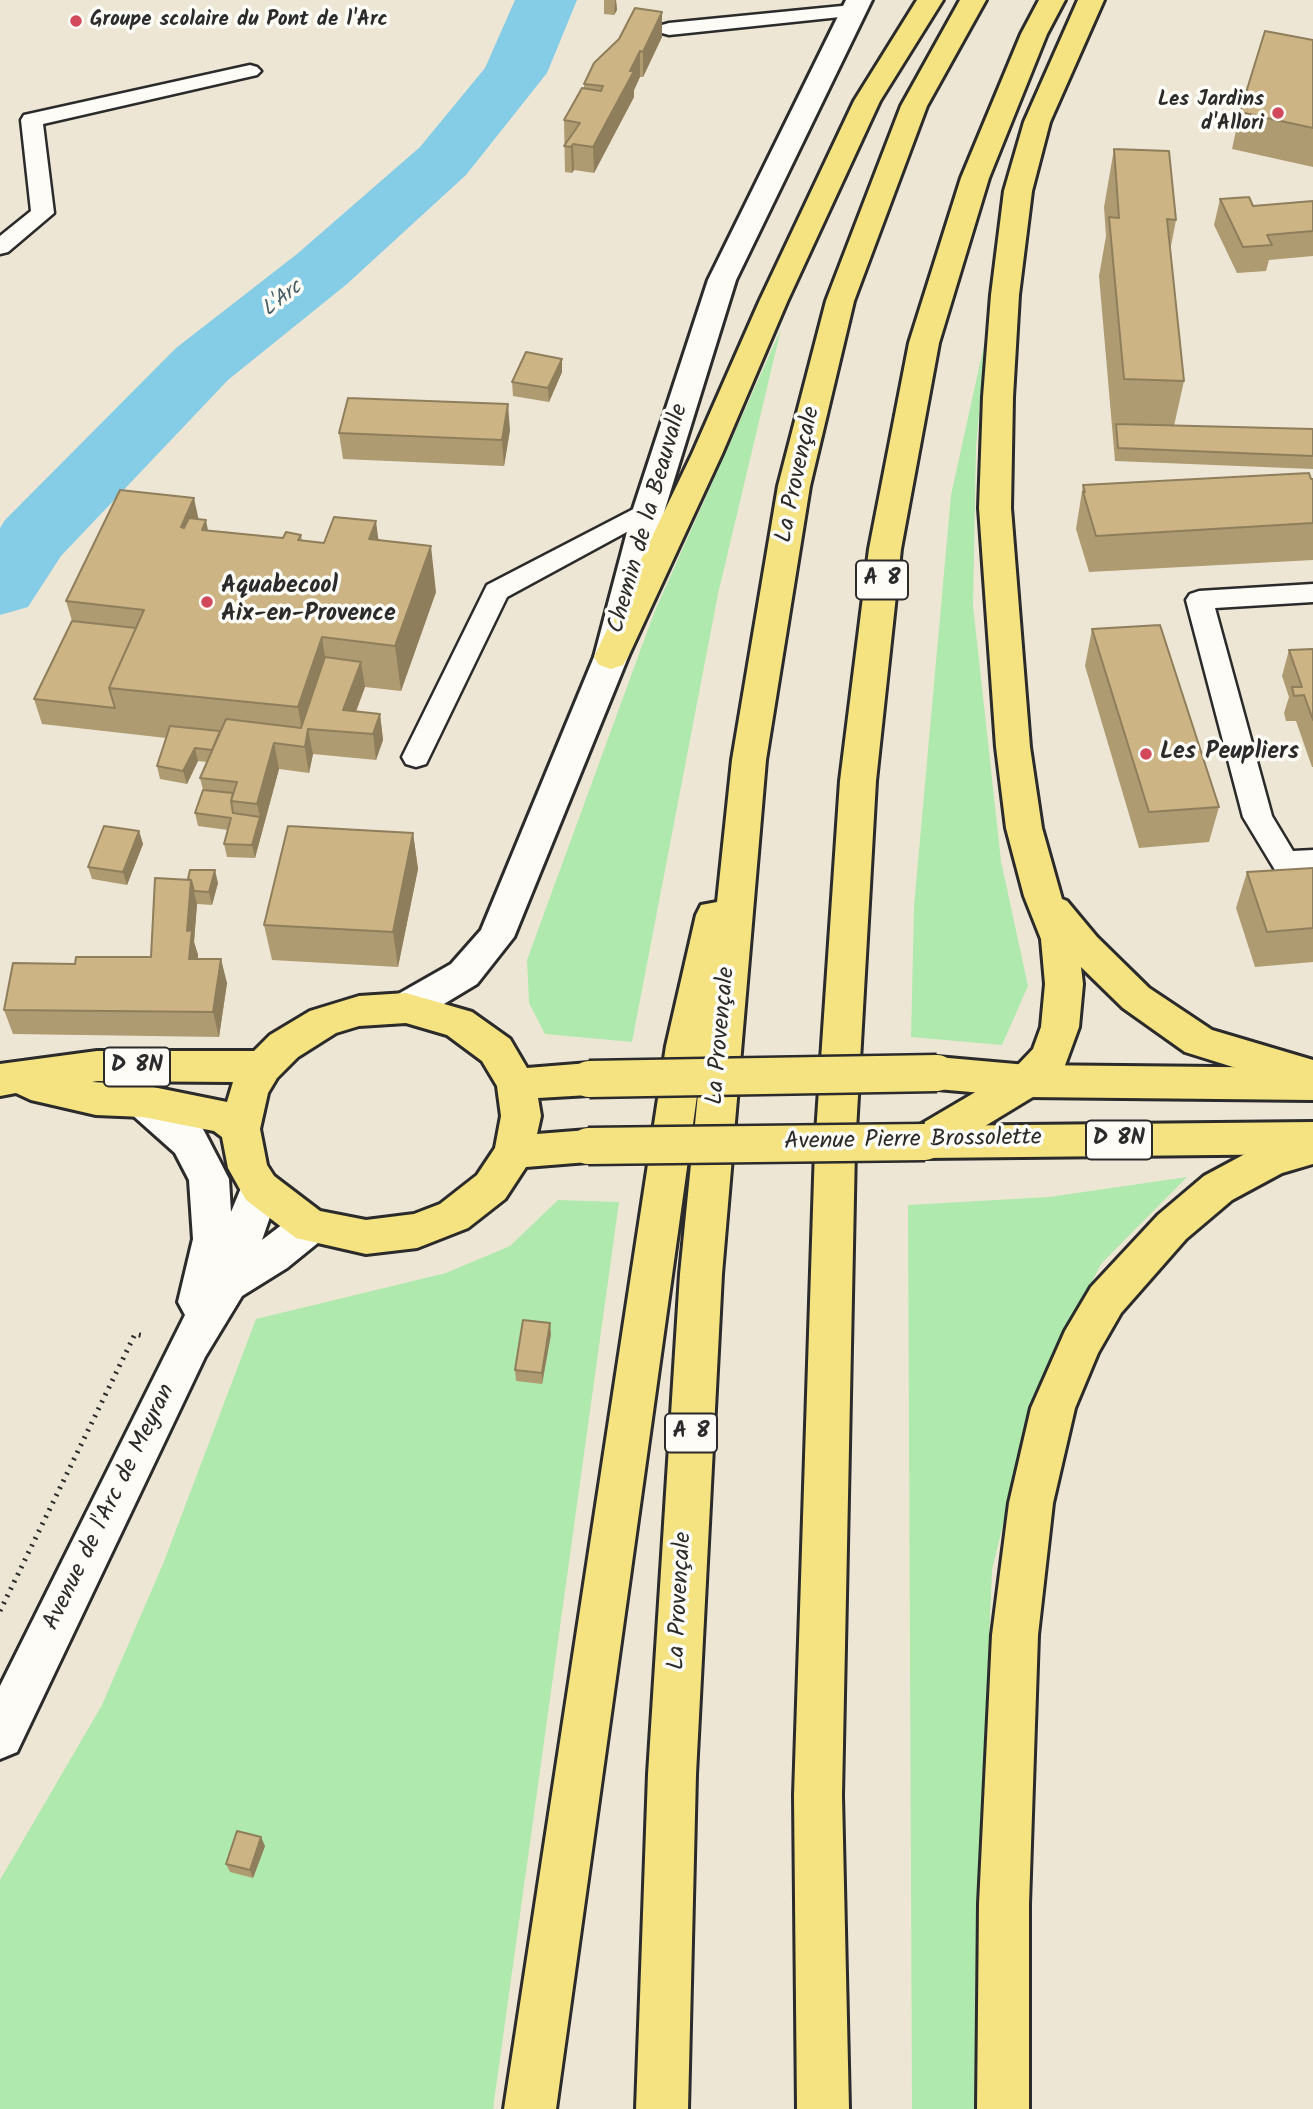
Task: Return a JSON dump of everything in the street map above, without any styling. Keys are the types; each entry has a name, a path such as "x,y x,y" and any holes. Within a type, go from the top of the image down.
{"main road":[{"path":"611,657 707,454 773,302 866,101 930,0"},
{"name":"La Provençale","path":"662,2109 671,1774 701,1274 749,760 794,486 841,301 914,106 973,0"},
{"name":"A 8","path":"823,2109 818,1781 835,1148 858,781 885,549 924,343 975,177 1034,34 1052,0"},
{"path":"925,1142 1027,1081 1050,1057 1060,1027 1064,984 1060,939 1042,896 1024,828 1006,660 995,508 998,397 1005,295 1018,191 1037,122 1091,0"},
{"name":"Chemin de la Beauvalle","path":"406,1008 464,974 496,937 611,657 649,509 722,280 856,5"},
{"path":"530,2109 685,1046 749,760"},
{"path":"1042,896 1084,947 1136,998 1199,1041 1313,1076"},
{"path":"406,1008 459,1023 496,1051 516,1084 521,1116 514,1152 491,1187 454,1216 417,1231 366,1237 310,1226 260,1188 248,1168 240,1129 249,1090 263,1067 284,1046 323,1022 359,1011 406,1008"},
{"name":"D 8N","path":"6,1080 97,1066 263,1067"},
{"path":"516,1084 589,1079 937,1073 1027,1081 1313,1084"},
{"name":"D 8N","path":"6,1080 96,1099 142,1101 224,1117 240,1129"},
{"path":"142,1101 189,1141 209,1179 213,1239 190,1344"},
{"name":"Avenue Pierre Brossolette","path":"514,1152 588,1146 1313,1138"},
{"path":"1003,2109 1004,1904 1016,1635 1031,1503 1053,1408 1080,1343 1106,1300 1172,1227 1218,1188 1272,1160 1313,1148"},
{"name":"Avenue de l'Arc de Meyran","path":"0,1736 190,1344 227,1283 260,1188"},
{"name":"Avenue de l'Arc de Meyran","path":"227,1283 272,1256 310,1226"}],"lane":[{"path":"669,29 856,5"},
{"path":"0,247 43,213 32,120 250,71"},
{"path":"416,757 496,590 649,509"},
{"path":"1313,593 1199,600 1258,817 1285,862 1313,861"}],"path":[{"path":"0,1611 135,1334"}],"green space":[{"path":"781,329 718,594 632,1042 545,1034 529,1003 527,960 654,613"},
{"path":"986,336 976,447 973,605 1001,861 1028,986 1002,1045 911,1037 914,906 951,495"},
{"path":"1187,1177 1101,1264 1034,1396 992,1570 980,1843 975,2109 912,2109 908,1205 1049,1197"},
{"path":"558,1200 619,1202 493,2109 0,2109 0,1880 102,1705 163,1564 256,1319 446,1273 510,1246"}],"building":[{"path":"635,8 662,12 643,52 640,51 630,71 634,71 593,147 573,144 571,147 564,146 580,123 564,120 582,88 601,91 603,86 584,84 594,63 619,39"},
{"path":"1265,31 1313,40 1313,128 1240,112"},
{"path":"1114,149 1169,151 1176,220 1167,219 1184,381 1124,379 1109,217 1119,218"},
{"path":"1249,197 1253,206 1313,201 1313,231 1267,235 1272,245 1243,247 1220,199"},
{"path":"526,352 562,359 548,388 512,382"},
{"path":"348,398 508,404 502,440 339,433"},
{"path":"1116,424 1313,429 1313,456 1118,448"},
{"path":"1309,473 1313,479 1313,523 1096,536 1083,492 1083,485"},
{"path":"120,490 194,498 181,527 184,528 189,518 206,520 202,530 283,538 286,532 301,535 298,540 324,543 334,517 376,521 369,539 431,546 395,646 322,637 298,707 109,688 144,610 66,601"},
{"path":"72,621 136,628 109,688 115,708 34,699"},
{"path":"1160,625 1219,807 1149,812 1092,629"},
{"path":"1313,649 1313,720 1304,695 1294,696 1292,687 1302,687 1289,650"},
{"path":"325,657 361,662 343,710 380,714 373,734 308,729 305,747 274,743 257,804 231,801 237,782 200,778 226,719 301,728"},
{"path":"170,726 220,731 212,750 195,748 183,771 157,766"},
{"path":"203,790 233,793 233,813 260,817 252,845 224,844 231,818 195,813"},
{"path":"104,826 139,831 123,872 88,867"},
{"path":"288,826 413,833 393,932 264,925"},
{"path":"1313,868 1313,928 1267,932 1247,872"},
{"path":"190,870 215,870 209,892 194,891 191,880 188,879"},
{"path":"155,878 191,880 187,931 192,930 189,959 221,959 213,1012 4,1010 13,963 75,964 76,957 151,957"},
{"path":"523,1320 550,1323 542,1373 515,1370"},
{"path":"237,1831 261,1837 250,1870 226,1864"}],"waterway":[{"name":"L'Arc","path":"0,588 33,538 202,364 322,269 443,161 515,73 546,0"}],"place":[{"name":"Groupe scolaire du Pont de l'Arc","path":"76,21"},
{"name":"Les Jardins d'Allori","path":"1278,113"},
{"name":"Aquabecool Aix-en-Provence","path":"207,602"},
{"name":"Les Peupliers","path":"1146,754"}]}
